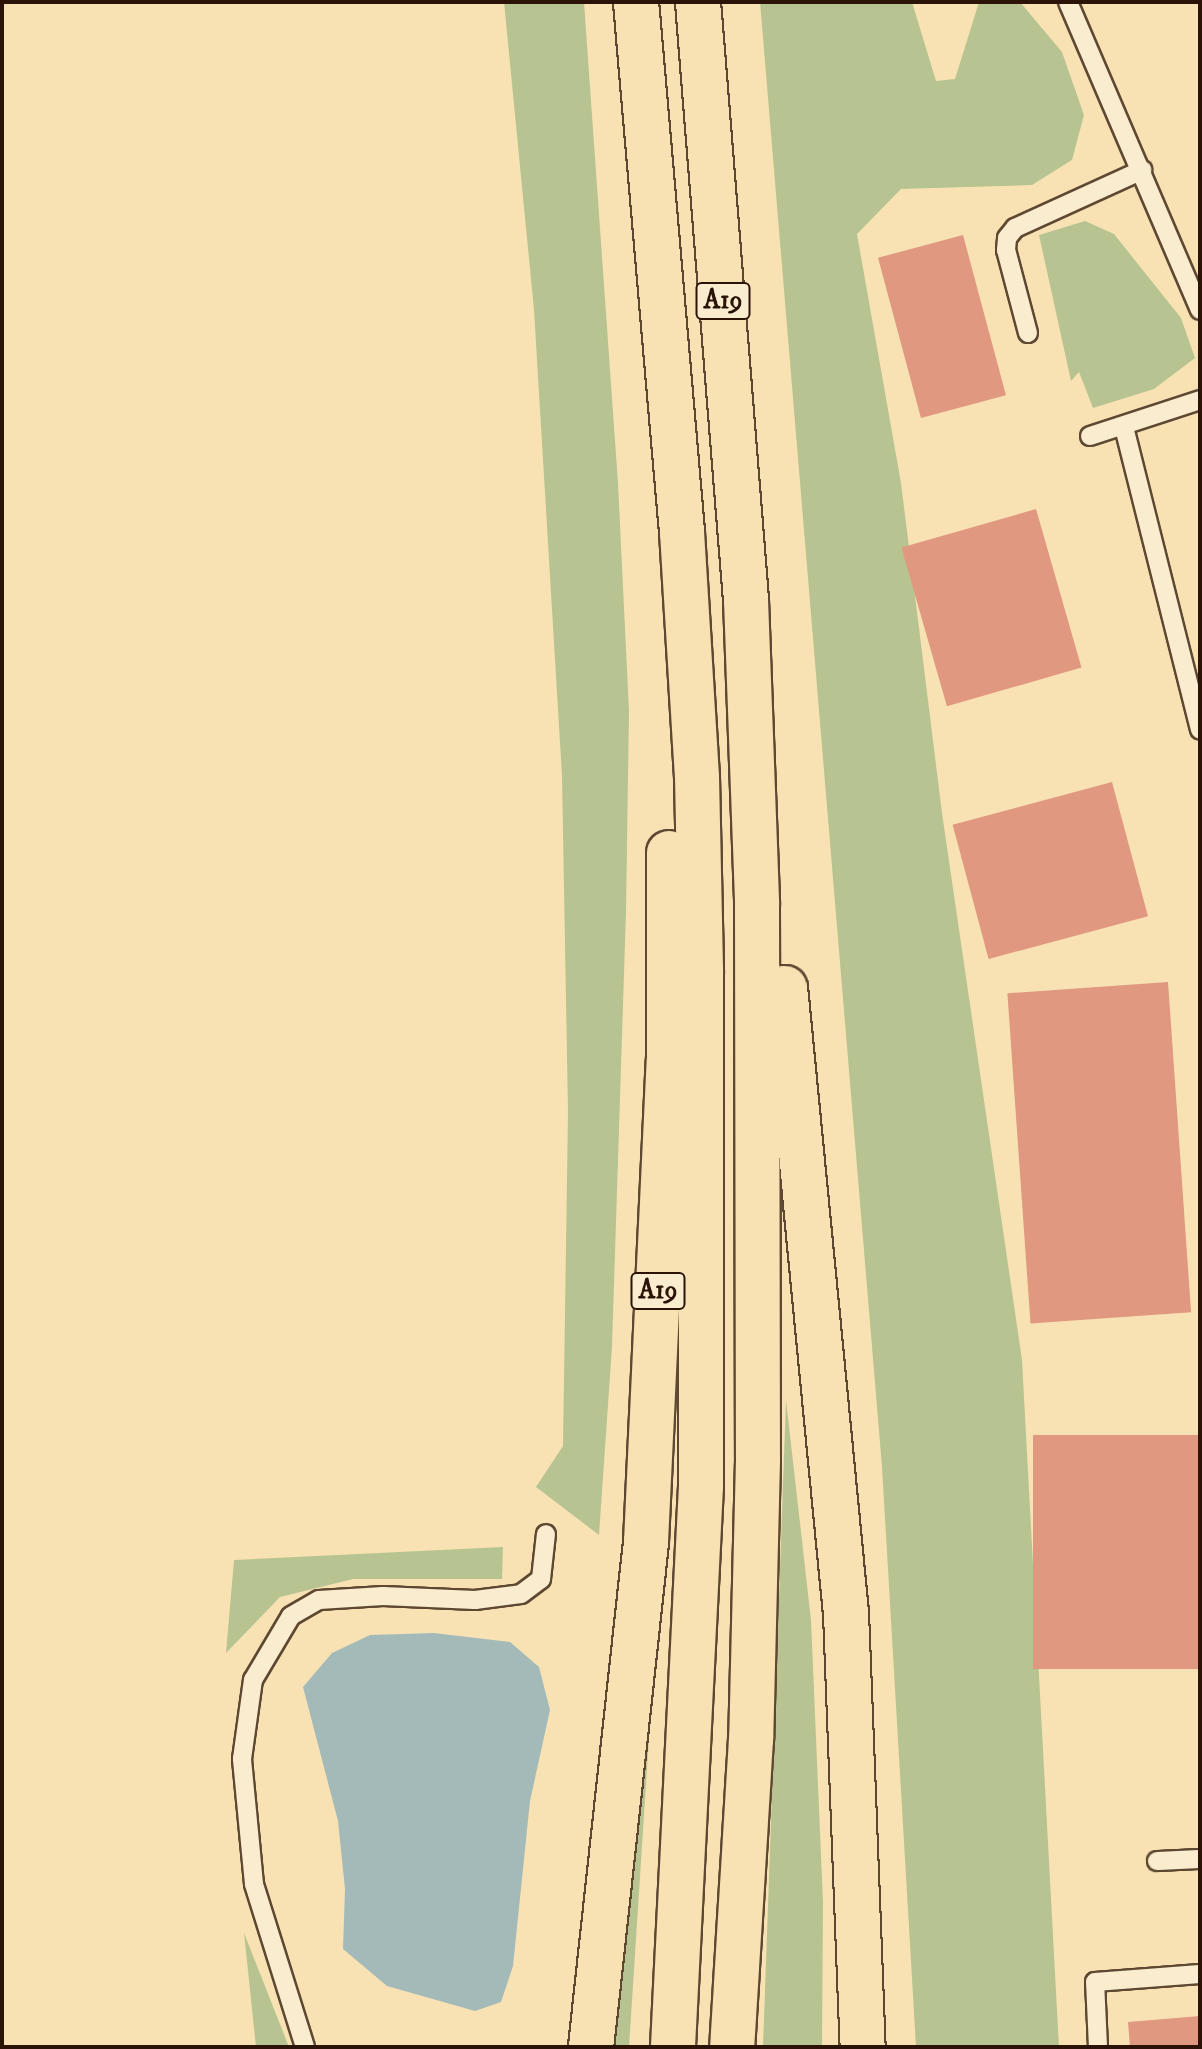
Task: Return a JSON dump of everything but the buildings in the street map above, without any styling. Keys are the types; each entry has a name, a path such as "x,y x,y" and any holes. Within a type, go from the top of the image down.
{"highway":[{"name":"A19","path":"636,2 682,532 697,777 703,1260 696,1666 673,2047"},
{"name":"A19","path":"698,2 746,600 757,905 759,1430 751,1739 732,2047"},
{"name":"A19","path":"591,2047 646,1542 669,1061 669,771 682,532"},
{"name":"A19","path":"746,600 771,767 786,1001 846,1613 863,2047"}],"lane":[{"path":"1068,2 1200,310"},
{"path":"1028,333 1006,250 1007,238 1015,228 1142,170"},
{"path":"1090,436 1200,400"},
{"path":"1124,427 1198,705 1200,730"},
{"path":"305,2047 254,1884 242,1759 253,1680 291,1616 319,1600 383,1596 475,1600 521,1594 541,1579 546,1534"},
{"path":"1157,1861 1200,1859"},
{"path":"1098,2047 1095,1982 1200,1974"}],"green space":[{"path":"504,2 584,2 618,483 629,711 626,912 612,1347 599,1535 536,1487 563,1446 568,1112 562,776 534,310"},
{"path":"760,2 912,2 936,81 955,79 979,2 1020,2 1062,52 1084,115 1072,160 1032,185 901,189 857,234 901,483 942,813 1022,1360 1059,2047 916,2047 882,1467"},
{"path":"1085,221 1114,234 1181,318 1195,358 1154,389 1093,408 1079,372 1071,381 1039,235"},
{"path":"786,1400 811,1620 823,1902 822,2047 763,2047"},
{"path":"503,1547 502,1579 353,1579 280,1597 226,1653 234,1560"},
{"path":"658,1599 629,2047 610,2047"},
{"path":"244,1933 289,2047 256,2047"}],"water":[{"path":"434,1633 510,1642 539,1667 550,1710 530,1801 513,1966 501,2002 475,2011 387,1986 343,1949 345,1889 338,1821 303,1687 332,1653 370,1635"}]}
